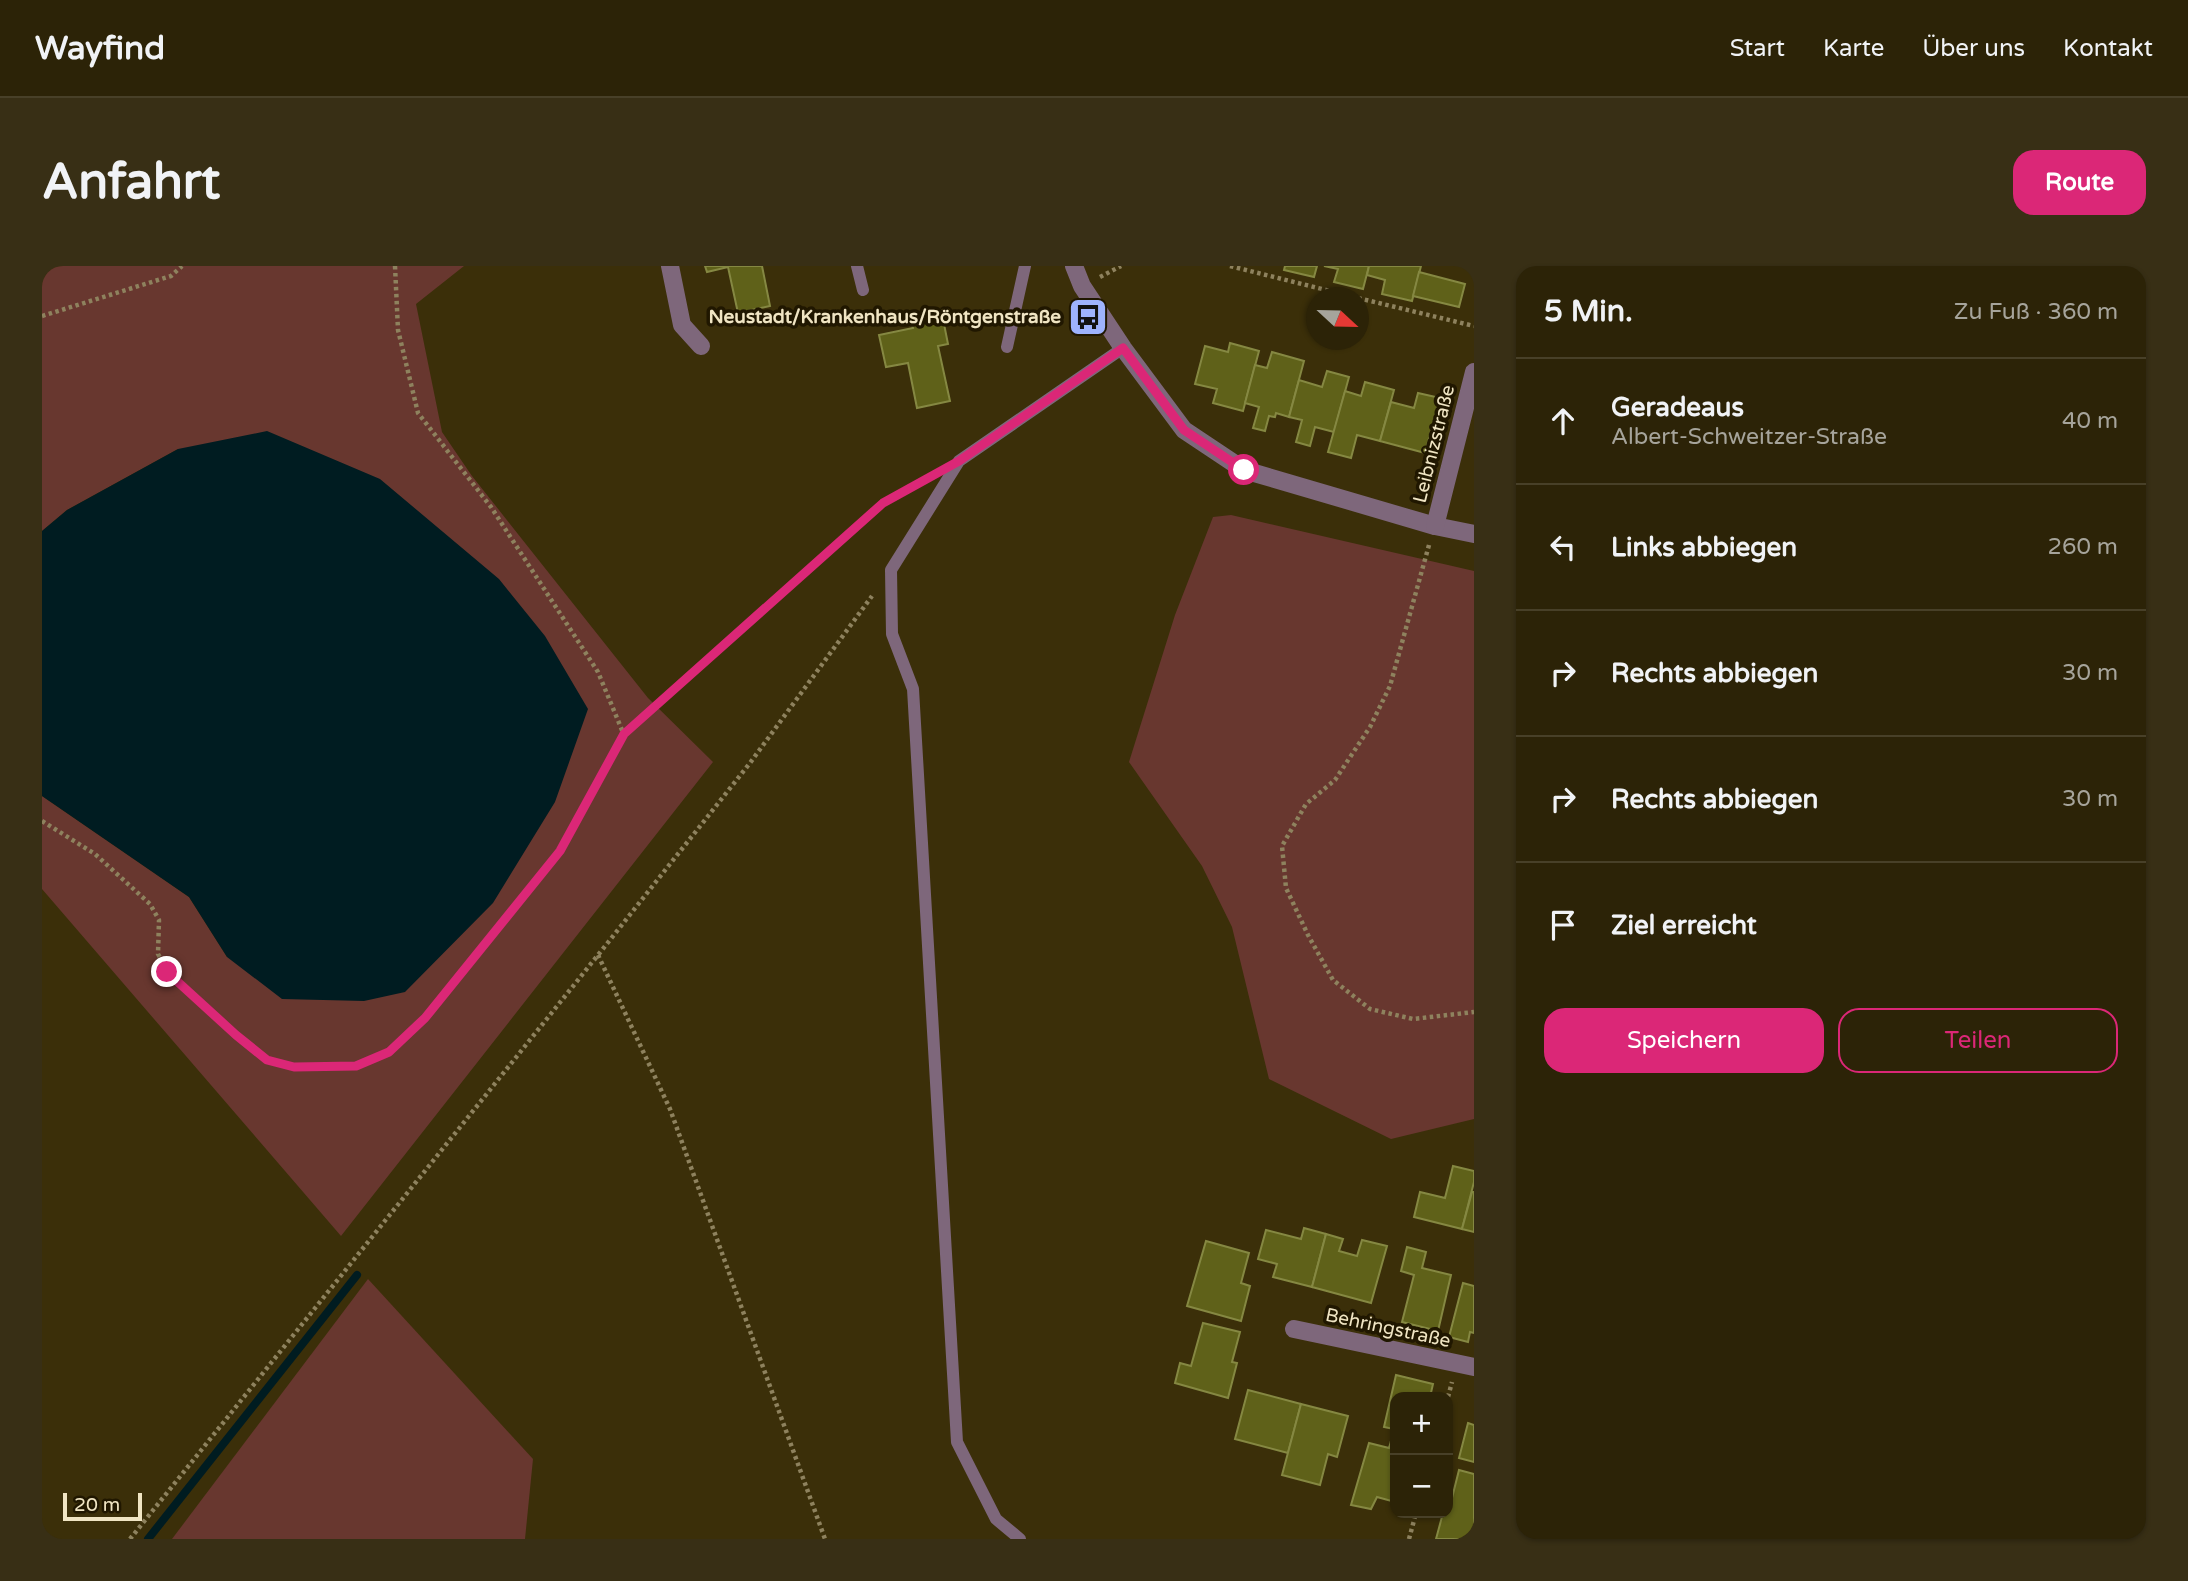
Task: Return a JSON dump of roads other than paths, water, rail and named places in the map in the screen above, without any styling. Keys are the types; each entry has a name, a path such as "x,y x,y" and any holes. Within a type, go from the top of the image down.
{"street":[{"path":"670,266 682,325 701,346"},
{"path":"1074,266 1082,286 1123,348 1184,430 1244,470 1435,526 1474,534"},
{"name":"Leibnizstraße","path":"1435,526 1474,372"},
{"name":"Behringstraße","path":"1294,1329 1474,1367"}],"lane":[{"path":"857,266 863,290"},
{"path":"1007,347 1025,266"},
{"path":"1020,1539 996,1519 957,1443 913,689 892,634 891,570 959,461 1123,348"}],"water":[{"path":"267,431 380,479 499,579 545,636 588,709 555,802 493,903 405,992 364,1001 282,999 227,957 189,897 42,796 42,531 67,510 178,449"}],"waterway":[{"path":"148,1539 357,1275"}],"place":[{"name":"Neustadt/Krankenhaus/Röntgenstraße","path":"1088,317"}]}
